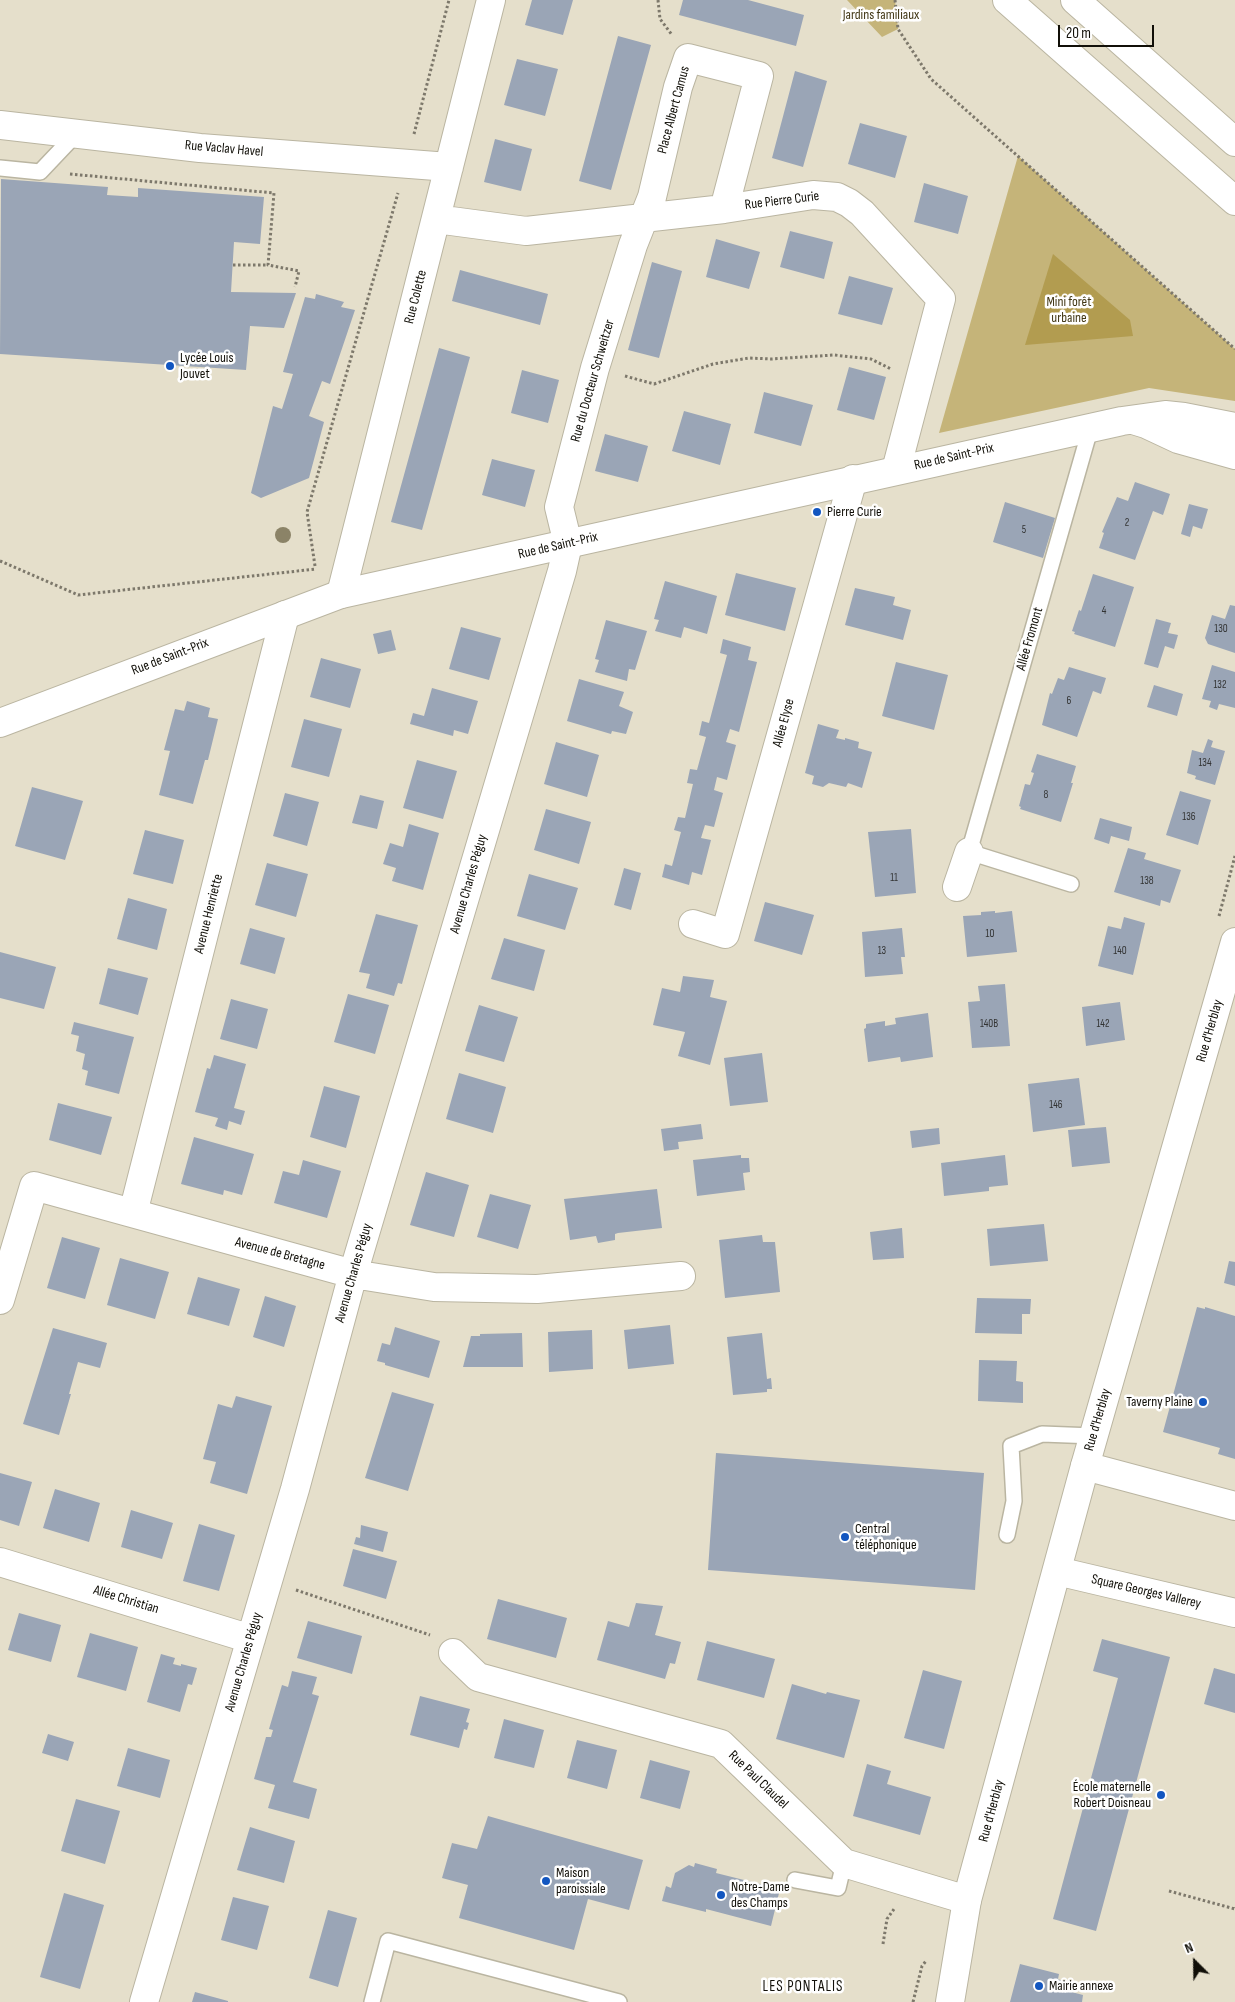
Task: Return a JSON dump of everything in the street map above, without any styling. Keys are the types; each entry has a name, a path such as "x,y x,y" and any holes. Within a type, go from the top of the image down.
{"main road":[{"name":"Rue Colette","path":"341,594 491,0"},
{"path":"1006,0 1235,202"},
{"path":"1075,0 1235,142"},
{"name":"Place Albert Camus","path":"642,219 652,197 678,87 688,58 758,76 724,209"},
{"name":"Rue Vaclav Havel","path":"0,124 200,148 449,167"},
{"name":"Rue Pierre Curie","path":"436,219 526,231 724,209 813,195 837,197 849,203 862,213 941,300 896,470"},
{"name":"Rue du Docteur Schweitzer","path":"568,544 559,507 595,368 642,219"},
{"name":"Rue de Saint-Prix","path":"0,722 219,638 341,594 1091,426 1165,415 1184,416 1235,427"},
{"name":"Rue de Saint-Prix","path":"1132,420 1146,424 1178,440 1235,455"},
{"name":"Allée Elyse","path":"693,924 725,934 853,479"},
{"name":"Avenue Charles Péguy","path":"144,2002 268,1581 354,1274 562,571 568,544"},
{"name":"Avenue Henriette","path":"133,1213 285,615"},
{"name":"Allée Fromont","path":"957,888 969,852"},
{"name":"Rue d'Herblay","path":"950,2002 968,1900 1085,1466 1235,942"},
{"name":"Avenue de Bretagne","path":"0,1300 34,1186 354,1274 434,1287 537,1289 681,1276"},
{"path":"1085,1466 1235,1506"},
{"name":"Allée Christian","path":"0,1562 251,1639"},
{"name":"Square Georges Vallerey","path":"1057,1571 1235,1612"},
{"name":"Rue Paul Claudel","path":"453,1653 478,1677 721,1744 844,1863 968,1900"},
{"name":"Rue d'Herblay","path":"930,2002 943,1960 968,1900"}],"lane":[{"path":"0,168 40,172 76,134"},
{"name":"Allée Fromont","path":"969,852 1091,426"},
{"path":"969,852 1070,884"},
{"path":"1007,1535 1014,1502 1011,1446 1042,1434 1094,1436"},
{"path":"795,1880 838,1888 844,1863"},
{"path":"372,2002 388,1940 619,2002"}],"path":[{"path":"414,135 449,0"},
{"path":"658,0 660,19 688,58"},
{"path":"895,0 898,29 931,79 1235,349"},
{"path":"40,172 274,193 268,265"},
{"path":"0,560 78,595 316,569 308,512 401,184"},
{"path":"233,265 268,265 299,271 295,287"},
{"path":"595,368 654,384 713,364 740,359 834,355 870,360 886,367 921,376"},
{"path":"268,1581 438,1638 453,1653"},
{"path":"1169,1891 1234,1909 1235,1907"}],"green space":[{"name":"Jardins familiaux","path":"847,0 895,0 898,29 882,37"},
{"path":"1018,156 1235,349 1235,401 1149,388 939,433"},
{"name":"Mini forêt urbaine","path":"1053,254 1130,320 1133,336 1025,345"}],"building":[{"path":"532,0 573,0 563,35 525,25"},
{"path":"683,0 748,0 804,15 796,46 679,15"},
{"path":"618,36 651,45 611,190 579,181"},
{"path":"517,59 558,69 545,116 504,105"},
{"path":"795,71 827,81 803,167 772,158"},
{"path":"860,123 907,136 895,178 848,164"},
{"path":"495,139 532,149 521,191 484,182"},
{"path":"1,179 108,187 107,195 138,197 138,188 264,197 260,244 234,242 231,292 296,293 284,328 250,326 246,370 0,354"},
{"path":"924,183 968,196 958,234 914,222"},
{"path":"790,231 833,242 824,279 780,267"},
{"path":"716,239 760,252 749,289 706,277"},
{"path":"652,262 682,271 659,358 628,350"},
{"path":"460,270 548,294 540,325 452,301"},
{"path":"849,276 893,288 882,325 838,314"},
{"path":"316,294 344,302 341,307 355,310 330,384 322,381 309,416 324,422 309,478 261,498 251,493 273,406 282,409 293,374 283,372 305,297 315,299"},
{"path":"439,348 470,357 422,530 391,522"},
{"path":"849,367 886,377 874,420 837,410"},
{"path":"522,370 559,380 548,423 511,413"},
{"path":"764,392 813,405 801,446 754,433"},
{"path":"684,411 731,424 720,465 672,451"},
{"path":"605,434 648,446 638,482 595,471"},
{"path":"492,459 535,470 525,507 482,495"},
{"path":"1135,482 1170,494 1163,515 1153,511 1135,560 1099,548 1104,533 1102,532 1117,497 1128,501"},
{"path":"1005,502 1055,518 1043,558 993,542"},
{"path":"1189,504 1208,509 1202,529 1193,526 1190,537 1181,534"},
{"path":"736,573 796,588 785,631 725,615"},
{"path":"1093,574 1134,587 1115,647 1074,634 1075,632 1072,631 1079,610 1081,611"},
{"path":"665,581 717,596 707,634 684,627 681,638 655,631 659,620 654,619"},
{"path":"855,588 895,597 893,605 911,610 903,640 845,625"},
{"path":"1230,605 1235,606 1235,653 1208,644 1205,638 1212,615 1225,619"},
{"path":"1156,619 1171,623 1168,633 1178,635 1174,649 1165,646 1158,668 1144,664"},
{"path":"606,620 647,631 635,670 629,669 627,681 595,672 599,660 595,659"},
{"path":"461,627 501,638 489,680 449,669"},
{"path":"391,630 396,650 378,654 373,634"},
{"path":"723,639 751,647 748,660 757,662 739,732 730,729 726,742 736,745 727,780 717,777 714,790 723,793 714,827 705,825 701,838 711,840 702,875 692,872 689,885 662,877 665,864 672,866 681,832 674,830 678,817 685,818 693,784 687,783 690,769 697,770 706,737 699,735 702,721 709,723 727,655 720,653"},
{"path":"321,658 361,669 350,708 310,697"},
{"path":"896,662 948,675 934,730 882,716"},
{"path":"1212,665 1235,672 1235,708 1219,704 1217,710 1209,707 1211,701 1202,699"},
{"path":"1069,667 1106,678 1101,694 1093,691 1077,737 1042,725 1050,693 1052,694 1058,678 1064,680"},
{"path":"579,679 624,692 619,706 633,712 626,734 612,731 611,734 567,721"},
{"path":"1154,685 1183,694 1177,716 1147,707"},
{"path":"432,688 478,701 468,734 454,730 453,736 410,724 413,713 424,716"},
{"path":"187,701 210,708 208,717 218,719 208,760 205,760 193,804 159,795 170,751 164,750 175,709 184,711"},
{"path":"304,719 342,729 329,777 291,767"},
{"path":"818,724 839,730 836,738 845,740 845,738 859,742 858,748 872,752 862,788 848,783 846,787 829,783 823,787 812,784 814,776 805,773"},
{"path":"1208,739 1213,741 1211,747 1225,751 1215,785 1195,779 1196,776 1187,773 1192,750 1203,753"},
{"path":"556,742 599,755 587,797 544,784"},
{"path":"1037,754 1076,766 1071,783 1073,783 1061,822 1020,809 1021,807 1019,806 1025,784 1030,785 1034,773 1031,772"},
{"path":"417,760 457,771 443,819 403,808"},
{"path":"32,787 83,801 65,860 15,846"},
{"path":"1180,791 1211,800 1198,845 1166,835"},
{"path":"285,793 319,802 307,846 273,836"},
{"path":"360,795 384,801 377,829 352,823"},
{"path":"546,809 591,822 579,864 534,850"},
{"path":"1100,818 1132,827 1129,841 1111,836 1109,844 1094,839"},
{"path":"409,824 439,833 423,890 392,881 396,868 383,864 390,843 403,847"},
{"path":"911,829 916,893 875,897 868,832"},
{"path":"145,830 184,840 173,884 133,874"},
{"path":"1128,848 1146,853 1144,859 1181,870 1170,903 1161,900 1160,906 1114,892"},
{"path":"267,863 308,874 296,917 255,905"},
{"path":"624,868 641,873 631,910 614,905"},
{"path":"529,874 578,888 565,930 517,916"},
{"path":"128,898 167,909 157,950 117,939"},
{"path":"765,902 814,915 802,955 754,941"},
{"path":"995,911 995,913 1012,911 1017,952 967,957 963,916 981,915 981,912"},
{"path":"376,914 418,925 402,984 398,983 394,996 366,988 370,974 359,972"},
{"path":"1124,917 1145,923 1133,975 1098,966 1108,926 1121,929"},
{"path":"250,928 285,938 275,974 240,964"},
{"path":"902,928 905,957 901,957 903,974 865,977 862,932"},
{"path":"504,938 545,950 534,991 491,979"},
{"path":"0,952 56,967 44,1009 0,998"},
{"path":"108,968 148,978 138,1015 99,1004"},
{"path":"683,976 714,980 710,997 727,1001 710,1065 678,1056 685,1032 653,1025 662,988 680,992"},
{"path":"1005,984 1010,1046 972,1048 968,1002 980,1001 978,986"},
{"path":"348,994 389,1005 375,1054 334,1042"},
{"path":"231,999 268,1009 257,1049 220,1039"},
{"path":"1120,1002 1125,1040 1086,1046 1082,1007"},
{"path":"479,1005 518,1017 504,1062 465,1051"},
{"path":"928,1013 933,1057 901,1062 900,1057 868,1062 864,1029 866,1024 885,1021 885,1026 896,1024 895,1018"},
{"path":"74,1022 134,1037 119,1094 85,1085 88,1071 82,1069 85,1054 76,1051 79,1036 71,1034"},
{"path":"762,1053 768,1102 730,1106 724,1058"},
{"path":"214,1055 246,1064 234,1108 245,1111 241,1125 229,1121 227,1130 215,1126 218,1118 195,1112 207,1068 210,1069"},
{"path":"459,1073 506,1087 493,1133 446,1119"},
{"path":"1079,1078 1085,1125 1033,1132 1028,1084"},
{"path":"324,1086 360,1096 346,1148 310,1137"},
{"path":"58,1103 112,1117 101,1155 49,1140"},
{"path":"701,1124 703,1139 678,1142 679,1149 664,1151 661,1129"},
{"path":"1106,1127 1110,1163 1072,1167 1068,1130"},
{"path":"939,1128 940,1144 912,1148 910,1131"},
{"path":"194,1137 254,1154 242,1195 224,1190 223,1195 181,1184"},
{"path":"741,1155 741,1158 749,1158 750,1172 743,1173 745,1190 697,1196 693,1160"},
{"path":"1005,1155 1008,1185 989,1187 989,1191 944,1196 941,1163"},
{"path":"303,1160 341,1171 327,1218 274,1203 283,1171 299,1175"},
{"path":"426,1172 469,1185 454,1237 410,1225"},
{"path":"657,1189 662,1228 618,1233 615,1234 615,1240 598,1243 596,1236 570,1240 564,1199"},
{"path":"490,1194 531,1205 518,1249 477,1237"},
{"path":"1044,1224 1048,1261 990,1266 987,1229"},
{"path":"902,1228 904,1258 873,1260 870,1232"},
{"path":"762,1235 763,1242 775,1242 780,1292 725,1298 719,1240"},
{"path":"62,1237 100,1248 85,1299 47,1288"},
{"path":"120,1258 169,1272 155,1319 107,1305"},
{"path":"1229,1261 1235,1262 1235,1286 1224,1283"},
{"path":"198,1277 240,1289 229,1326 187,1314"},
{"path":"265,1296 296,1306 284,1347 253,1337"},
{"path":"977,1298 1031,1299 1030,1314 1022,1314 1022,1334 975,1333"},
{"name":"Taverny Plaine","path":"1197,1307 1205,1309 1205,1307 1235,1316 1235,1459 1218,1454 1220,1448 1163,1432"},
{"path":"670,1325 674,1364 628,1369 624,1330"},
{"path":"395,1327 440,1341 429,1378 377,1361 382,1343 390,1345"},
{"path":"53,1328 107,1343 100,1368 78,1362 59,1435 23,1424"},
{"path":"592,1330 593,1369 549,1372 548,1332"},
{"path":"522,1333 523,1367 463,1367 471,1336"},
{"path":"762,1333 767,1379 771,1378 772,1389 767,1389 767,1392 733,1395 727,1337"},
{"path":"979,1360 1017,1361 1016,1381 1023,1382 1023,1403 978,1401"},
{"path":"392,1392 434,1404 408,1491 365,1478"},
{"path":"236,1396 272,1406 247,1494 210,1483 216,1462 203,1459 218,1404 232,1408"},
{"name":"Central téléphonique","path":"716,1453 984,1473 975,1590 708,1570"},
{"path":"0,1473 32,1482 19,1526 0,1520"},
{"path":"55,1489 100,1503 89,1542 43,1528"},
{"path":"131,1510 173,1523 162,1559 121,1547"},
{"path":"199,1524 235,1535 219,1591 183,1581"},
{"path":"361,1525 388,1532 383,1552 354,1544 356,1537 360,1538"},
{"path":"353,1549 397,1561 386,1599 343,1586"},
{"path":"498,1599 567,1618 556,1658 487,1639"},
{"path":"636,1603 663,1606 655,1635 681,1642 675,1664 670,1663 665,1679 597,1660 608,1621 629,1627"},
{"path":"19,1613 61,1625 51,1662 8,1650"},
{"path":"308,1621 362,1636 352,1674 297,1658"},
{"path":"90,1633 138,1647 126,1691 77,1677"},
{"path":"1102,1639 1170,1657 1096,1931 1053,1919 1118,1678 1093,1671"},
{"path":"707,1641 775,1659 764,1698 697,1680"},
{"path":"161,1654 175,1658 173,1664 197,1668 192,1685 188,1684 180,1712 147,1702"},
{"path":"1214,1668 1235,1674 1235,1713 1204,1704"},
{"path":"923,1670 962,1681 944,1749 904,1738"},
{"path":"292,1671 317,1677 312,1694 319,1696 293,1782 317,1789 309,1819 268,1808 275,1785 254,1779 266,1737 271,1737 273,1730 269,1729 282,1685 288,1687"},
{"path":"792,1684 826,1694 827,1692 860,1700 844,1758 776,1739"},
{"path":"420,1696 470,1709 466,1722 469,1723 467,1730 464,1729 459,1748 410,1735"},
{"path":"504,1719 544,1730 534,1768 494,1758"},
{"path":"48,1734 74,1742 68,1761 42,1753"},
{"path":"577,1740 617,1750 607,1789 567,1778"},
{"path":"128,1748 170,1760 160,1798 117,1786"},
{"path":"650,1760 690,1771 680,1809 640,1798"},
{"path":"867,1764 891,1771 887,1784 931,1797 920,1835 853,1816"},
{"path":"76,1799 120,1811 105,1864 61,1851"},
{"name":"Maison paroissiale","path":"488,1816 643,1860 629,1910 588,1899 574,1950 459,1918 468,1885 442,1878 452,1843 477,1849"},
{"path":"250,1827 295,1841 284,1883 237,1870"},
{"name":"Notre-Dame des Champs","path":"695,1863 717,1869 716,1873 780,1889 771,1926 706,1909 706,1912 662,1901 666,1886 671,1888 675,1873 689,1865 694,1867"},
{"path":"64,1893 104,1905 80,1989 40,1977"},
{"path":"233,1897 269,1906 257,1950 221,1940"},
{"path":"328,1910 357,1918 338,1987 309,1978"},
{"name":"Mairie annexe","path":"1020,1964 1059,1974 1058,1979 1065,1982 1064,1990 1083,1995 1082,2002 1010,2002"},
{"path":"195,1992 228,2001 228,2002 192,2002"}],"place":[{"name":"Lycée Louis Jouvet","path":"170,366"},
{"name":"Pierre Curie","path":"817,512"},
{"name":"Taverny Plaine","path":"1203,1402"},
{"name":"Central téléphonique","path":"845,1537"},
{"name":"École maternelle Robert Doisneau","path":"1161,1795"},
{"name":"Maison paroissiale","path":"546,1881"},
{"name":"Notre-Dame des Champs","path":"721,1895"},
{"name":"Mairie annexe","path":"1039,1986"}],"district":[{"name":"LES PONTALIS","path":"803,1987"}]}
